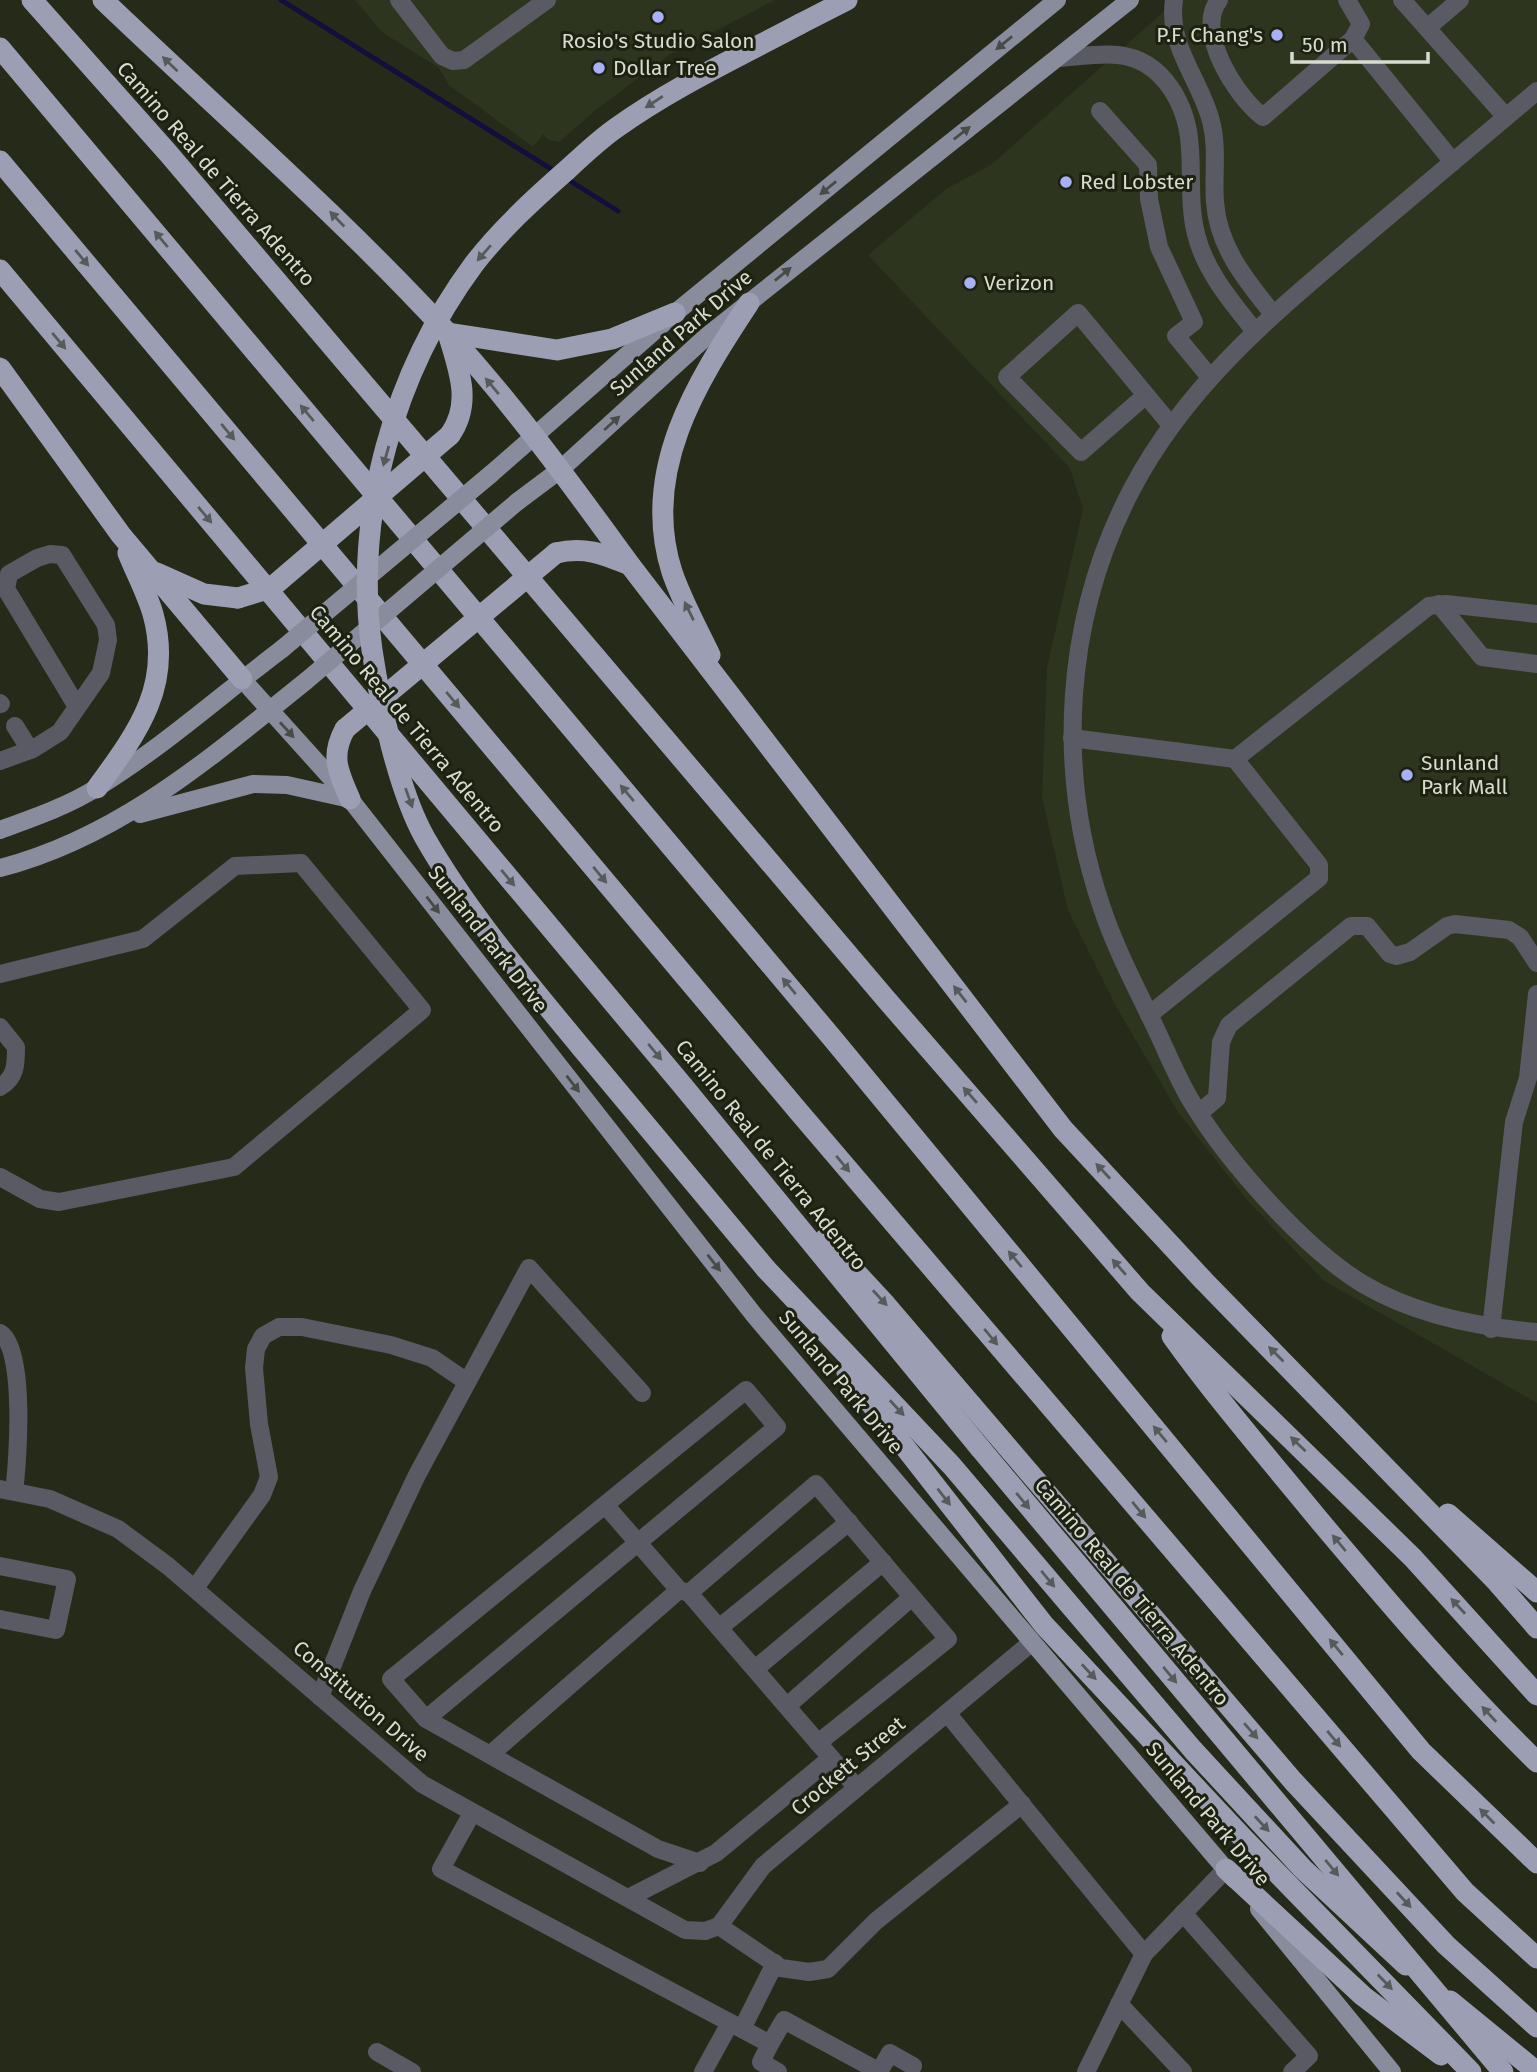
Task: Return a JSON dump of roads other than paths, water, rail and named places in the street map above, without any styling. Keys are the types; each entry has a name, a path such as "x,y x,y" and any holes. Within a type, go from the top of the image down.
{"highway":[{"name":"Camino Real de Tierra Adentro","path":"32,0 168,153 885,998 1140,1292 1413,1558 1537,1695"},
{"path":"103,0 226,117 310,192 448,333 561,470 630,565 1063,1129 1204,1281 1358,1437 1537,1628"},
{"path":"847,0 660,98 611,131 540,194 476,262 455,292 406,385 377,484 368,547 366,611 377,688 397,766 423,834 464,900 516,969 766,1269 1044,1625 1471,2072"},
{"path":"3,52 842,1049 1421,1751 1537,1863"},
{"path":"0,162 799,1112 1465,1892 1537,1958"},
{"name":"Camino Real de Tierra Adentro","path":"0,270 683,1086 979,1448 1503,2072"},
{"path":"730,695 678,589 667,553 663,508 670,456 685,409 708,365 749,303"},
{"path":"448,333 557,350 612,339 676,313"},
{"path":"151,571 204,594 238,598 271,587 450,435 460,422 464,404 462,383 448,333"},
{"path":"0,368 121,535 242,679"},
{"path":"97,788 138,730 151,701 158,673 159,645 152,613 121,535"},
{"path":"350,799 335,764 337,743 345,729 556,553 576,548 597,551 630,565"},
{"path":"683,1086 886,1305 1293,1781 1446,1945 1537,2027"},
{"path":"766,1269 952,1466 1193,1750 1303,1869 1385,1948 1537,2072"},
{"path":"1140,1292 1210,1389 1369,1580 1456,1679 1537,1762"},
{"path":"1358,1437 1537,1592"},
{"path":"1226,1869 1363,1996 1463,2072"}],"main road":[{"name":"Sunland Park Drive","path":"0,830 34,818 97,788 150,752 282,649 535,438 676,313 1057,0"},
{"name":"Sunland Park Drive","path":"0,868 63,846 117,821 161,795 306,681 517,502 561,470 749,303 1130,0"},
{"name":"Sunland Park Drive","path":"242,679 350,799 754,1314 1031,1643 1226,1869 1392,2072"},
{"path":"117,821 253,784 287,785 350,799"}],"street":[{"path":"399,0 442,56 453,61 464,60 547,0"},
{"path":"1174,0 1174,33 1199,89 1213,132 1215,203 1219,228 1241,274 1273,314"},
{"path":"1219,0 1212,16 1213,43 1247,103 1263,117 1353,39 1360,24 1347,0"},
{"path":"1402,0 1506,117"},
{"path":"1427,28 1460,0"},
{"path":"1353,39 1453,162"},
{"path":"1059,58 1107,55 1132,58 1154,69 1172,89 1189,137 1191,203 1197,237 1216,280 1254,330"},
{"path":"1537,90 1254,330 1209,376 1170,424 1129,495 1096,575 1079,652 1072,738 1078,818 1091,874 1109,927 1149,1015 1199,1113 1226,1151 1279,1210 1350,1275 1414,1307 1491,1329 1537,1332"},
{"path":"1100,111 1148,165 1149,199 1159,247 1194,321 1176,336 1209,376"},
{"path":"1146,395 1081,452 1007,377 1078,313 1146,395 1170,424"},
{"path":"0,761 30,750 60,732 76,705 101,673 108,640 106,625 62,555 50,554 37,558 9,574 6,607 76,705"},
{"path":"1235,759 1426,609 1439,604 1537,614"},
{"path":"1439,604 1482,657 1537,664"},
{"path":"15,726 30,750"},
{"path":"1072,738 1235,759 1319,865 1319,878 1149,1015"},
{"path":"0,974 143,939 235,866 301,863 422,1010 234,1167 59,1202 40,1199 0,1177"},
{"path":"1199,1113 1217,1098 1221,1042 1229,1025 1351,926 1367,926 1390,954 1396,956 1410,952 1447,926 1499,928 1520,937 1537,963"},
{"path":"1491,1329 1514,1122 1532,1079 1537,994"},
{"path":"0,1027 16,1047 16,1060 9,1082 0,1087"},
{"path":"320,1696 362,1591 417,1475 529,1268 642,1392"},
{"path":"195,1588 262,1495 269,1478 259,1424 254,1368 256,1349 262,1336 279,1327 302,1327 391,1345 432,1359 467,1382"},
{"path":"0,1333 7,1336 14,1354 7,1490"},
{"path":"426,1719 777,1427 746,1390 391,1679 426,1719 492,1753 659,1849 700,1863"},
{"path":"492,1753 816,1483 948,1639 818,1743"},
{"name":"Constitution Drive","path":"7,1490 50,1499 118,1529 195,1588 422,1784 685,1930 712,1929 781,1968 809,1972 828,1969 876,1921 1022,1804"},
{"path":"606,1506 719,1628 857,1788"},
{"path":"719,1628 849,1522"},
{"path":"755,1669 883,1562"},
{"path":"0,1566 67,1579 56,1630 0,1619"},
{"path":"787,1706 912,1597"},
{"name":"Crockett Street","path":"712,1929 763,1866 1031,1643"},
{"path":"947,1713 1144,1954"},
{"path":"628,1898 700,1863 831,1758"},
{"path":"472,1813 441,1869 770,2045"},
{"path":"1086,2072 1144,1954 1226,1869"},
{"path":"1182,1913 1309,2056 1292,2072"},
{"path":"703,2072 736,2026 775,1963"},
{"path":"1119,2004 1183,2072"},
{"path":"778,2072 761,2062 784,2020 880,2072 890,2053 914,2066"},
{"path":"377,2052 412,2072"}],"waterway":[{"path":"281,0 556,172"},
{"path":"564,177 618,211"}],"place":[{"name":"Rosio's Studio Salon","path":"658,17"},
{"name":"P.F. Chang's","path":"1277,35"},
{"name":"Dollar Tree","path":"599,68"},
{"name":"Red Lobster","path":"1066,182"},
{"name":"Verizon","path":"970,283"},
{"name":"Sunland Park Mall","path":"1407,775"}]}
